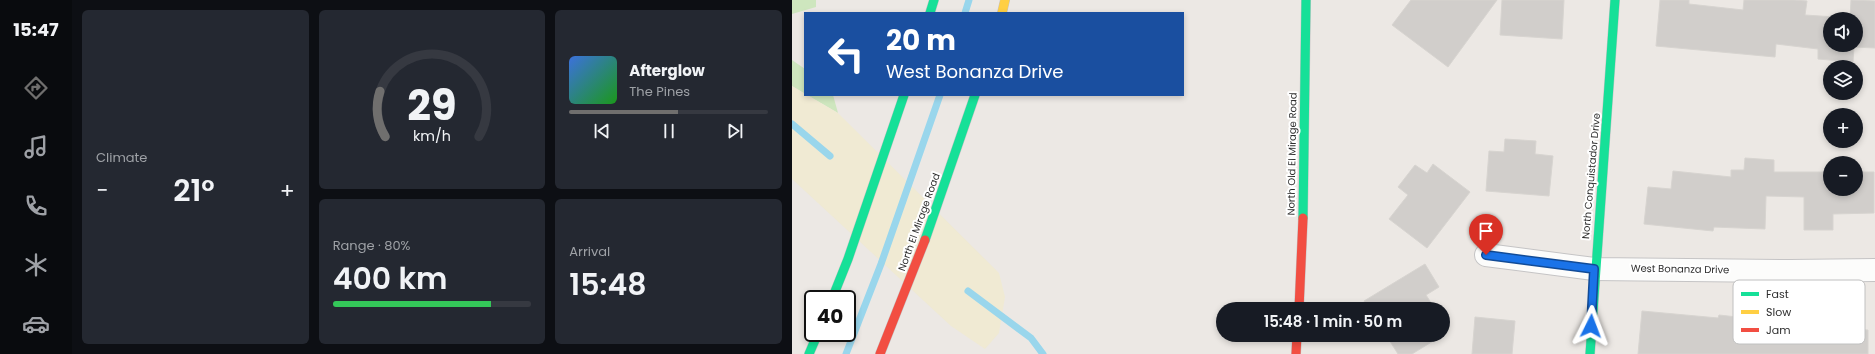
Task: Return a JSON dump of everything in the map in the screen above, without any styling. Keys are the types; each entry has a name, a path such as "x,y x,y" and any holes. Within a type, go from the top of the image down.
{"street":[{"path":"930,12 934,0"},
{"path":"1002,12 1005,0"},
{"name":"North Old El Mirage Road","path":"1299,302 1302,263 1306,0"},
{"name":"North Conquistador Drive","path":"1590,354 1594,269 1615,0"},
{"path":"836,290 891,138 904,96"},
{"name":"North El Mirage Road","path":"880,354 940,197 975,96"},
{"name":"West Bonanza Drive","path":"1486,255 1594,269 1790,271 1875,270"},
{"path":"809,354 814,342"},
{"path":"1296,354 1297,342"}],"green space":[{"path":"792,0 816,0 816,7 792,14"},
{"path":"792,60 804,68 804,93 792,86"},
{"path":"809,96 833,96 838,113"}],"sand":[{"path":"792,86 804,93 804,96 809,96 838,113 999,273 1005,297 999,333 985,349 951,326 792,179"}],"building":[{"path":"1411,0 1497,0 1448,67 1392,25"},
{"path":"1502,0 1564,0 1562,39 1500,35"},
{"path":"1660,0 1689,0 1689,4 1743,10 1744,0 1807,1 1805,15 1823,16 1823,52 1854,52 1853,60 1818,59 1818,49 1776,44 1775,57 1656,46"},
{"path":"1851,0 1875,1 1875,48 1863,47 1863,12 1850,12"},
{"path":"1505,139 1536,141 1535,154 1553,156 1549,196 1486,191 1489,151 1504,152"},
{"path":"1745,158 1774,160 1774,172 1823,172 1823,196 1863,196 1863,172 1874,172 1874,213 1833,214 1833,230 1804,230 1804,197 1766,196 1765,229 1714,227 1713,231 1644,224 1648,187 1671,189 1673,171 1731,177 1731,170 1744,170"},
{"path":"1433,164 1470,192 1427,248 1389,219 1408,195 1398,187 1415,165 1427,173"},
{"path":"1425,264 1439,287 1426,295 1430,302 1364,301"},
{"path":"1642,311 1718,318 1719,315 1733,317 1733,344 1865,344 1865,330 1868,330 1868,354 1638,354"},
{"path":"1475,317 1515,321 1512,354 1472,354"},
{"path":"1390,342 1432,342 1412,354 1398,354"}],"waterway":[{"path":"965,12 969,0"},
{"path":"846,354 881,264 940,96"},
{"path":"792,124 830,156"},
{"path":"968,291 1031,338 1043,354"}],"traffic: fast":[{"path":"930,12 934,0"},
{"path":"1303,218 1306,0"},
{"path":"1590,354 1615,0"},
{"path":"836,290 848,259 904,96"},
{"path":"925,240 975,96"},
{"path":"809,354 814,342"}],"traffic: slow":[{"path":"1002,12 1005,0"}],"traffic: jam":[{"path":"1299,302 1303,218"},
{"path":"880,354 925,240"},
{"path":"1296,354 1297,342"}],"route":[{"path":"1486,255 1594,269 1591,326"}]}
